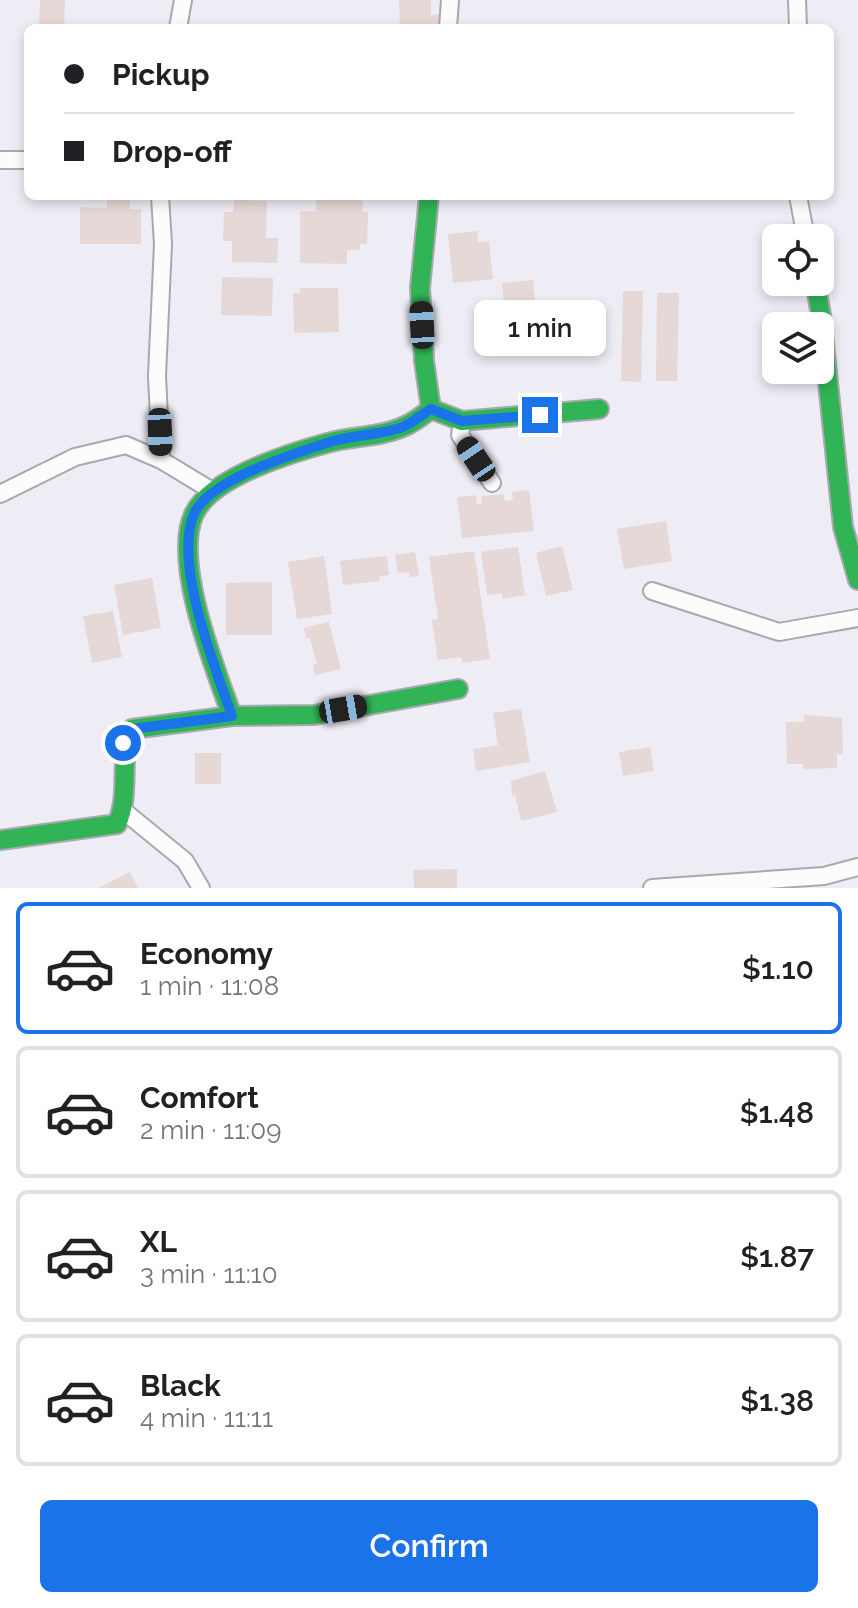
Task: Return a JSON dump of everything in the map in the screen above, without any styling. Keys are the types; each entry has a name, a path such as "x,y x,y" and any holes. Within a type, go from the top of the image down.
{"street":[{"path":"179,24 183,0"},
{"path":"448,24 450,0"},
{"path":"797,0 798,24"},
{"path":"0,160 24,160"},
{"path":"160,200 163,244 157,376 161,460"},
{"path":"429,200 420,288 424,361 431,409"},
{"path":"799,200 803,224"},
{"path":"818,296 843,527 858,580"},
{"path":"431,409 462,421 599,409"},
{"path":"232,716 188,567 188,545 195,513 214,492 278,459 340,439 402,428 431,409"},
{"path":"462,421 460,435 492,483"},
{"path":"0,494 75,457 126,445 161,460 214,492"},
{"path":"652,591 779,632 858,618"},
{"path":"0,840 117,824 125,812 123,743 132,729 232,716 314,715 458,689"},
{"path":"125,812 185,861 201,888"},
{"path":"652,888 824,876 858,867"}],"building":[{"path":"40,0 65,0 64,24 39,24"},
{"path":"399,0 431,0 431,15 439,14 439,24 400,24"},
{"path":"107,200 130,200 130,209 141,209 141,244 80,244 80,207 107,208"},
{"path":"234,200 267,201 266,238 278,238 277,263 232,262 232,241 223,241 224,212 233,212"},
{"path":"316,200 363,201 362,212 368,212 367,244 360,244 360,250 347,250 347,264 300,263 300,211 316,211"},
{"path":"477,231 478,242 489,241 493,279 453,283 448,234"},
{"path":"222,277 273,278 272,316 221,315"},
{"path":"533,280 539,349 509,354 502,283"},
{"path":"300,288 338,288 339,332 294,333 293,293 300,293"},
{"path":"623,291 643,291 641,382 621,381"},
{"path":"657,293 679,293 677,381 656,381"},
{"path":"529,490 534,531 462,538 457,497 476,495 477,504 482,504 481,496 504,494 505,501 513,500 512,492"},
{"path":"666,521 672,561 624,569 617,529"},
{"path":"562,546 573,590 546,596 536,553"},
{"path":"518,547 525,595 502,599 502,593 487,595 481,552"},
{"path":"474,551 490,659 462,663 461,657 438,660 432,620 438,619 429,557"},
{"path":"415,552 419,576 410,577 409,572 398,573 395,555"},
{"path":"324,556 332,614 297,619 288,562"},
{"path":"387,556 389,575 379,576 380,581 343,585 340,561"},
{"path":"152,578 161,628 123,635 114,585"},
{"path":"272,582 272,635 226,635 226,583"},
{"path":"113,611 122,657 92,663 83,616"},
{"path":"329,622 341,669 315,675 313,665 317,664 304,628"},
{"path":"521,709 530,762 476,771 473,749 498,745 493,713"},
{"path":"804,715 842,718 843,754 837,754 837,768 803,769 803,764 787,764 786,722 805,722"},
{"path":"650,747 654,771 623,776 619,752"},
{"path":"195,753 221,753 221,784 195,784"},
{"path":"545,771 557,812 521,821 515,795 512,796 511,781"},
{"path":"457,869 457,888 414,888 413,870"},
{"path":"130,872 138,888 99,888"}],"traffic: fast":[{"path":"429,200 420,288 424,361 431,409 462,421 599,409"},
{"path":"818,296 843,527 858,580"},
{"path":"232,716 198,615 192,586 188,559 194,514 217,489 253,468 327,443 396,430 431,409"},
{"path":"0,840 117,824 132,729 232,716 314,715 458,689"}],"route":[{"path":"123,743 132,729 232,716 188,567 188,545 195,513 214,492 278,459 340,439 402,428 431,409 462,421 540,415"}]}
